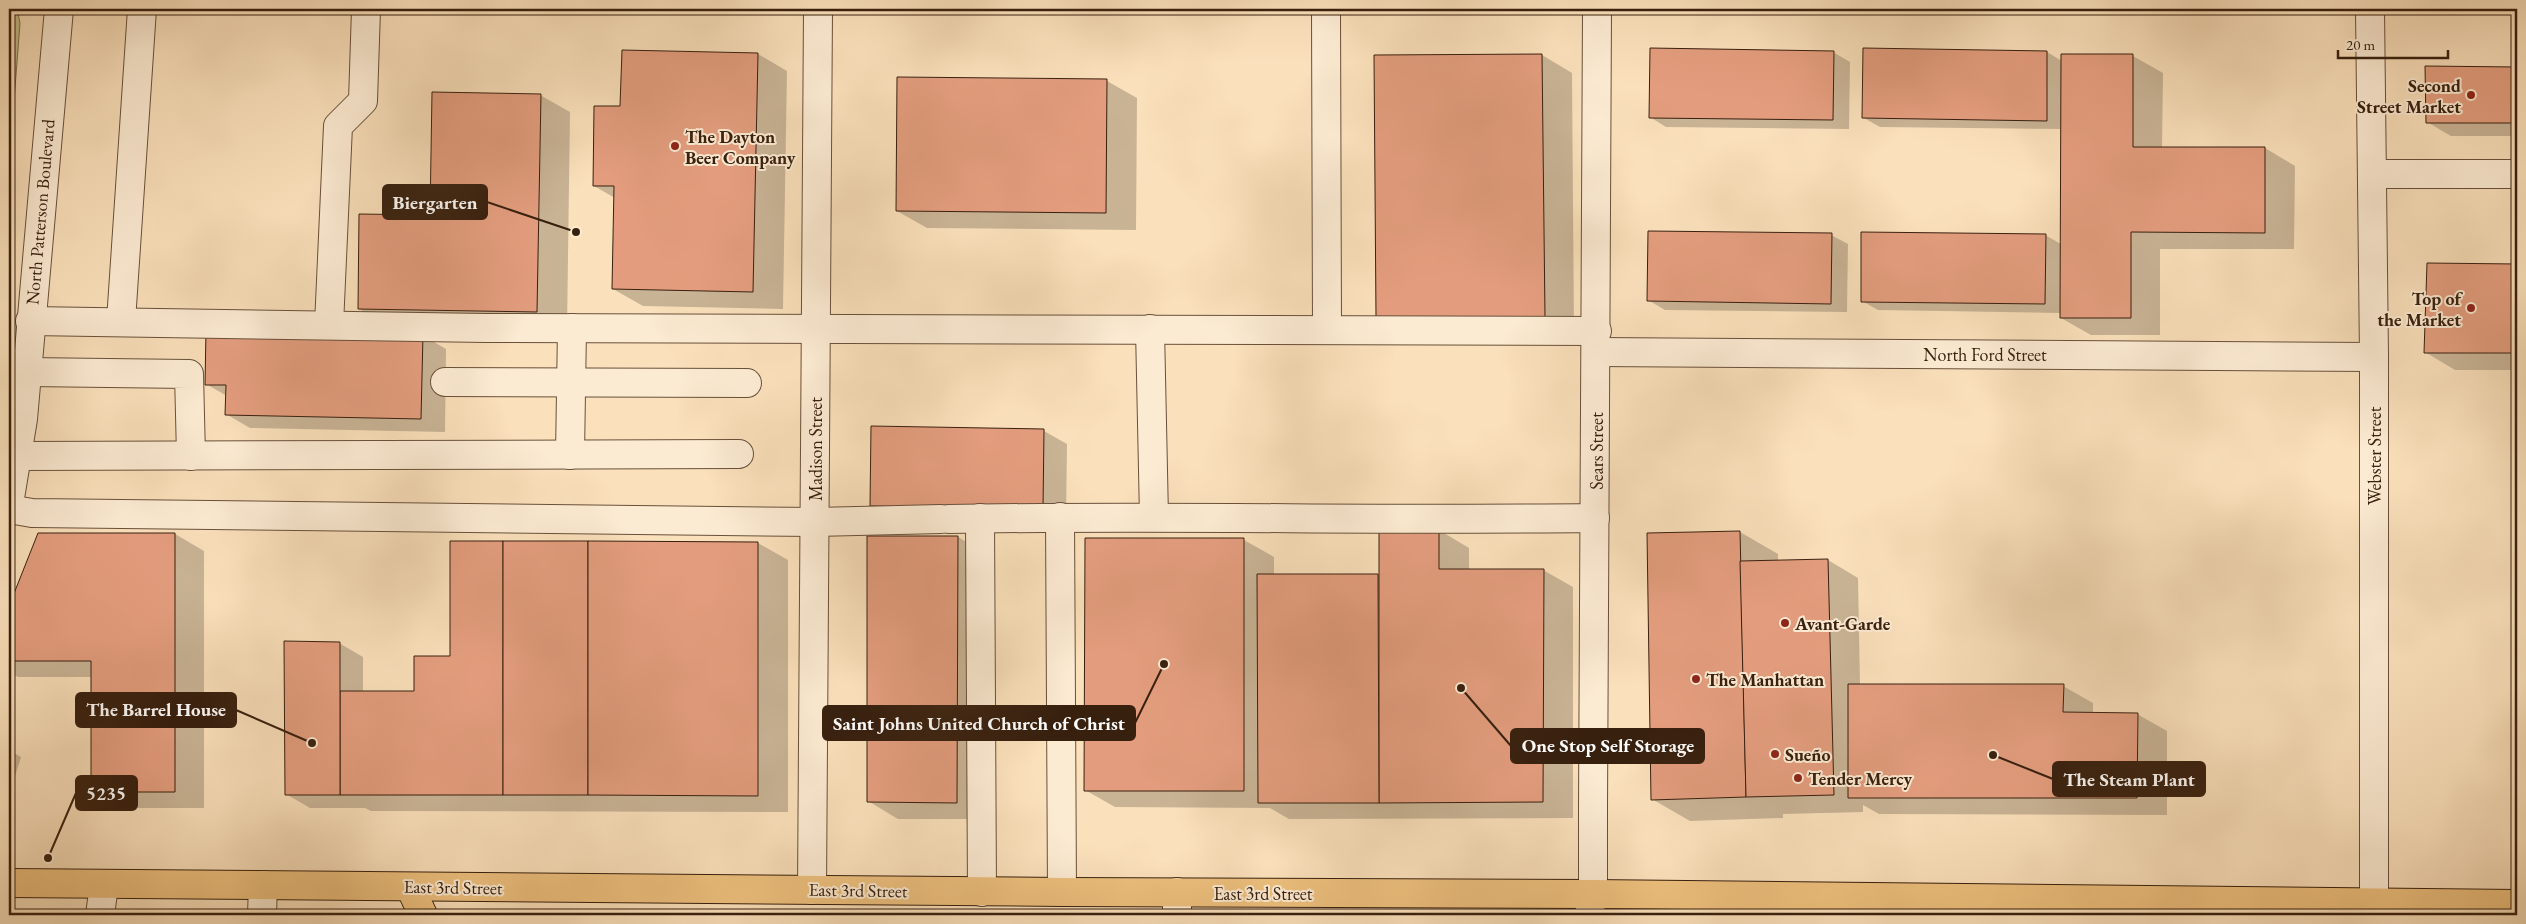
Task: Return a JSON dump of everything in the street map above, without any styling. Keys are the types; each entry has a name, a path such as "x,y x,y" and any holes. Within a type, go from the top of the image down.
{"main road":[{"name":"East 3rd Street","path":"9,883 1062,892 1177,904 2517,904"},
{"path":"410,887 423,915"}],"street":[{"name":"North Patterson Boulevard","path":"9,504 18,456 27,372 59,9"},
{"path":"121,322 142,9"},
{"path":"329,325 338,126 363,101 366,9"},
{"name":"Madison Street","path":"812,890 815,522 814,328 818,9"},
{"path":"1326,9 1327,329"},
{"name":"Sears Street","path":"1591,904 1597,341 1597,9"},
{"name":"Webster Street","path":"2370,9 2374,357 2374,903"},
{"path":"2373,174 2517,174"},
{"name":"North Ford Street","path":"30,321 572,328 1327,329 1597,341 2374,357"},
{"path":"570,455 572,328"},
{"path":"1150,328 1154,517"},
{"path":"27,372 189,374 191,456"},
{"path":"445,382 747,383"},
{"path":"18,456 739,454"},
{"path":"9,509 32,512 815,522 980,518 1154,517 1486,520 1595,518"},
{"path":"980,518 982,892"},
{"path":"1060,518 1062,892"},
{"path":"100,915 104,885"},
{"path":"262,915 263,885"}],"shaded area":[{"path":"9,9 17,9 20,23 9,166"}],"building":[{"path":"1650,48 1834,51 1833,120 1649,118"},
{"path":"1863,48 2047,51 2047,121 1862,118"},
{"name":"The Dayton Beer Company","path":"622,50 758,53 753,292 612,289 614,186 593,186 594,106 620,106"},
{"path":"1542,54 1545,317 1376,318 1374,55"},
{"path":"2061,54 2133,54 2133,147 2265,147 2265,233 2131,232 2131,318 2060,318"},
{"name":"Second Street Market","path":"2425,66 2517,67 2517,123 2426,123"},
{"path":"897,77 1107,79 1106,213 896,211"},
{"path":"432,92 541,94 537,312 358,309 359,214 430,215"},
{"path":"1648,231 1832,233 1831,304 1647,301"},
{"path":"1861,232 2046,234 2045,304 1861,302"},
{"name":"Top of the Market","path":"2427,263 2517,264 2517,353 2424,353"},
{"path":"206,329 423,334 421,419 225,415 226,385 205,385"},
{"path":"871,426 1044,429 1043,509 870,506"},
{"path":"1379,529 1439,529 1439,569 1544,569 1543,802 1379,803"},
{"name":"The Manhattan","path":"1740,531 1746,797 1651,800 1647,533"},
{"path":"38,533 175,533 175,792 91,792 91,661 9,661 9,606"},
{"path":"867,536 958,536 957,803 867,802"},
{"path":"1085,538 1244,538 1244,791 1084,791"},
{"path":"450,541 503,541 503,795 340,795 340,691 414,691 414,656 450,656"},
{"path":"503,541 588,541 588,795 503,795"},
{"path":"588,541 758,542 758,796 588,795"},
{"name":"Avant-Garde","path":"1828,559 1834,795 1746,797 1740,561"},
{"path":"1257,574 1378,574 1379,803 1258,803"},
{"path":"284,641 340,642 340,795 285,795"},
{"path":"1848,684 2064,684 2063,712 2138,713 2137,798 1848,798"}],"place":[{"name":"Second Street Market","path":"2471,95"},
{"name":"The Dayton Beer Company","path":"675,146"},
{"name":"Biergarten","path":"576,232"},
{"name":"Top of the Market","path":"2471,308"},
{"name":"Avant-Garde","path":"1785,623"},
{"name":"Saint Johns United Church of Christ","path":"1164,664"},
{"name":"The Manhattan","path":"1696,679"},
{"name":"One Stop Self Storage","path":"1461,688"},
{"name":"The Barrel House","path":"312,743"},
{"name":"Sueño","path":"1775,754"},
{"name":"The Steam Plant","path":"1993,755"},
{"name":"Tender Mercy","path":"1798,778"},
{"name":"5235","path":"48,858"}]}
